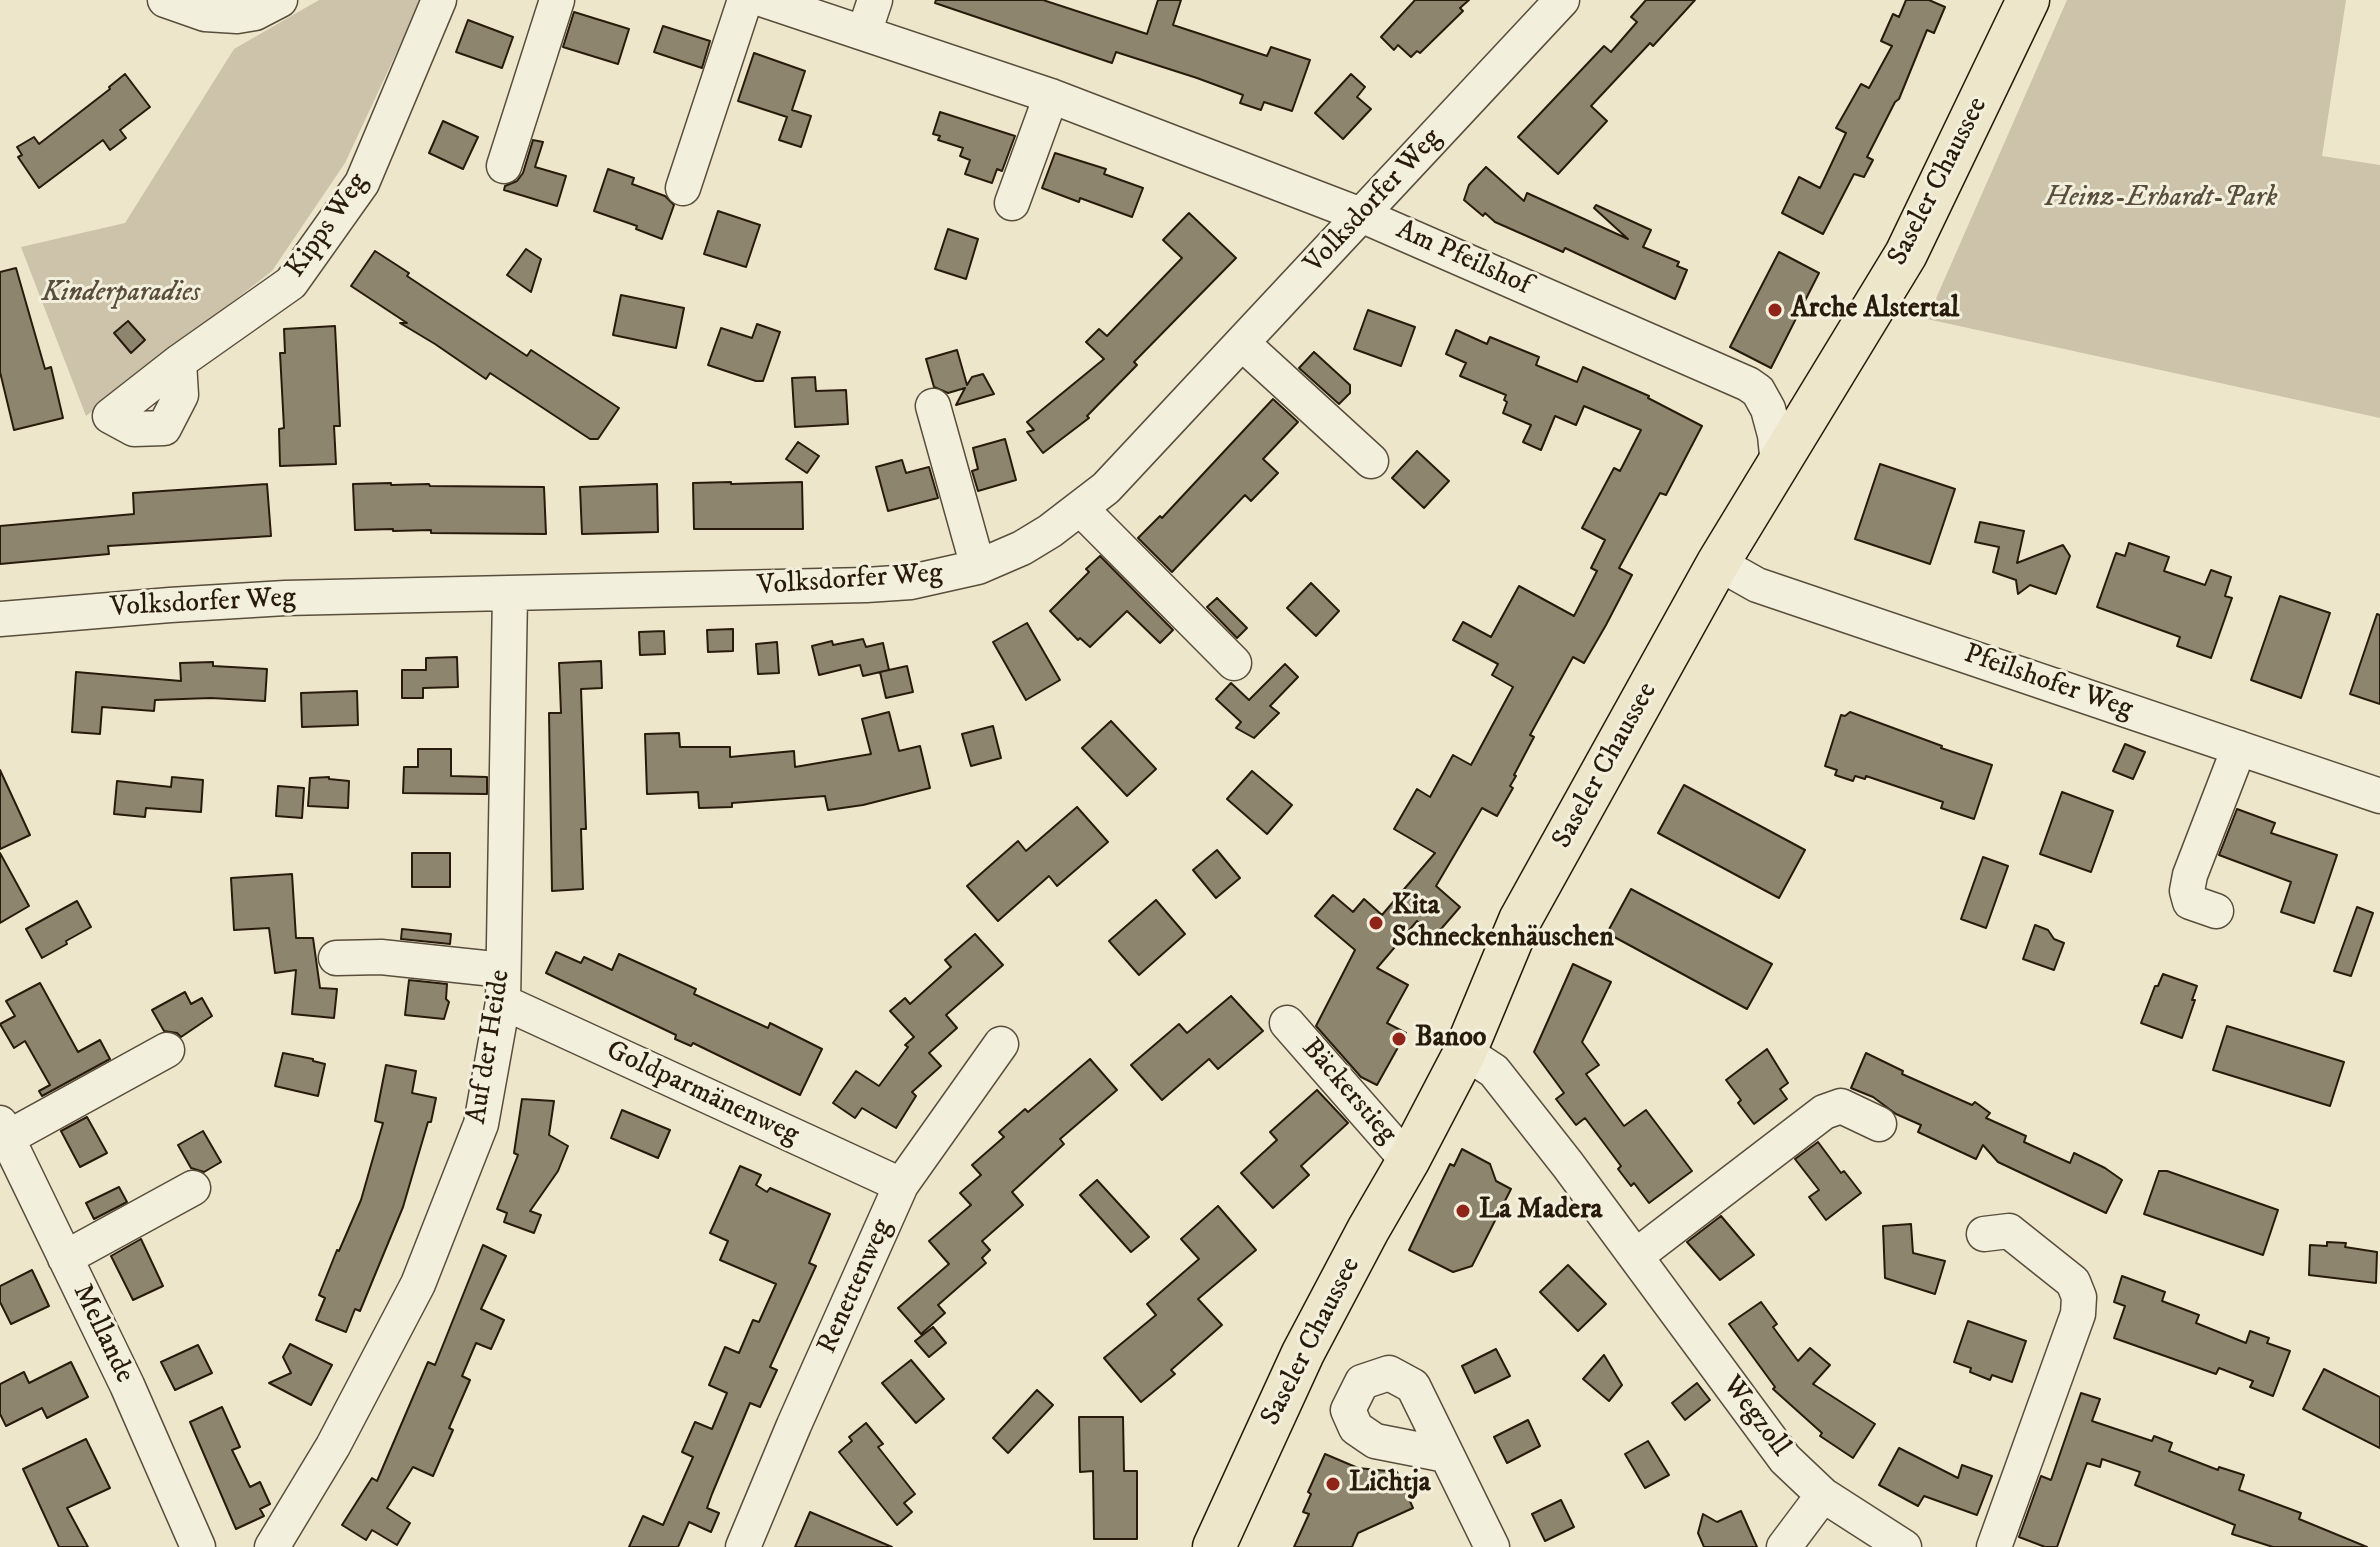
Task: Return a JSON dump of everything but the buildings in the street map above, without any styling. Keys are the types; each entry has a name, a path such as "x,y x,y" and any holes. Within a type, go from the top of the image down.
{"main road":[{"name":"Saseler Chaussee","path":"1214,1547 1303,1353 1465,1052 1520,920 1718,563 1906,254 2028,0"}],"street":[{"path":"165,0 205,14 237,16 255,13 280,0"},
{"name":"Kipps Weg","path":"179,362 291,283 362,183 439,0"},
{"path":"504,166 557,0"},
{"path":"683,188 745,0"},
{"name":"Am Pfeilshof","path":"764,0 1051,96 1361,215 1754,388 1772,421 1778,465"},
{"path":"864,33 875,0"},
{"name":"Volksdorfer Weg","path":"0,619 285,598 879,584 933,579 978,567 1022,548 1081,509 1128,466 1562,0"},
{"path":"1012,203 1051,96"},
{"path":"1242,343 1371,461"},
{"path":"933,406 978,567"},
{"path":"1081,509 1234,663"},
{"name":"Pfeilshofer Weg","path":"1718,563 1757,585 2380,796"},
{"name":"Auf der Heide","path":"272,1547 333,1446 418,1284 481,1124 503,986 510,594"},
{"path":"2216,911 2190,902 2187,891 2190,875 2239,748"},
{"name":"Goldparmänenweg","path":"336,958 381,957 503,986 901,1185"},
{"name":"Bäckerstieg","path":"1297,1030 1408,1161"},
{"name":"Renettenweg","path":"743,1547 797,1417 901,1185 1001,1044"},
{"path":"4,1130 167,1050"},
{"name":"Wegzoll","path":"1465,1052 1494,1071 1568,1165 1785,1459 1823,1495 1904,1547"},
{"path":"1636,1256 1824,1112 1841,1106 1879,1124"},
{"name":"Mellande","path":"4,1130 127,1385 198,1547"},
{"path":"65,1258 193,1188"},
{"path":"1984,1234 2009,1231 2073,1282 2079,1297 2078,1314 1994,1547"},
{"path":"1446,1455 1492,1547"},
{"path":"1784,1547 1823,1495"}],"green space":[{"name":"Kinderparadies","path":"319,0 421,0 345,163 272,271 86,416 21,247 125,223 234,49"},
{"name":"Heinz-Erhardt-Park","path":"2067,0 2346,0 2322,156 2380,165 2380,418 1927,319"}],"place":[{"name":"Arche Alstertal","path":"1775,310"},
{"name":"Kita Schneckenhäuschen","path":"1376,923"},
{"name":"Banoo","path":"1399,1039"},
{"name":"La Madera","path":"1463,1211"},
{"name":"Lichtja","path":"1333,1484"}]}
